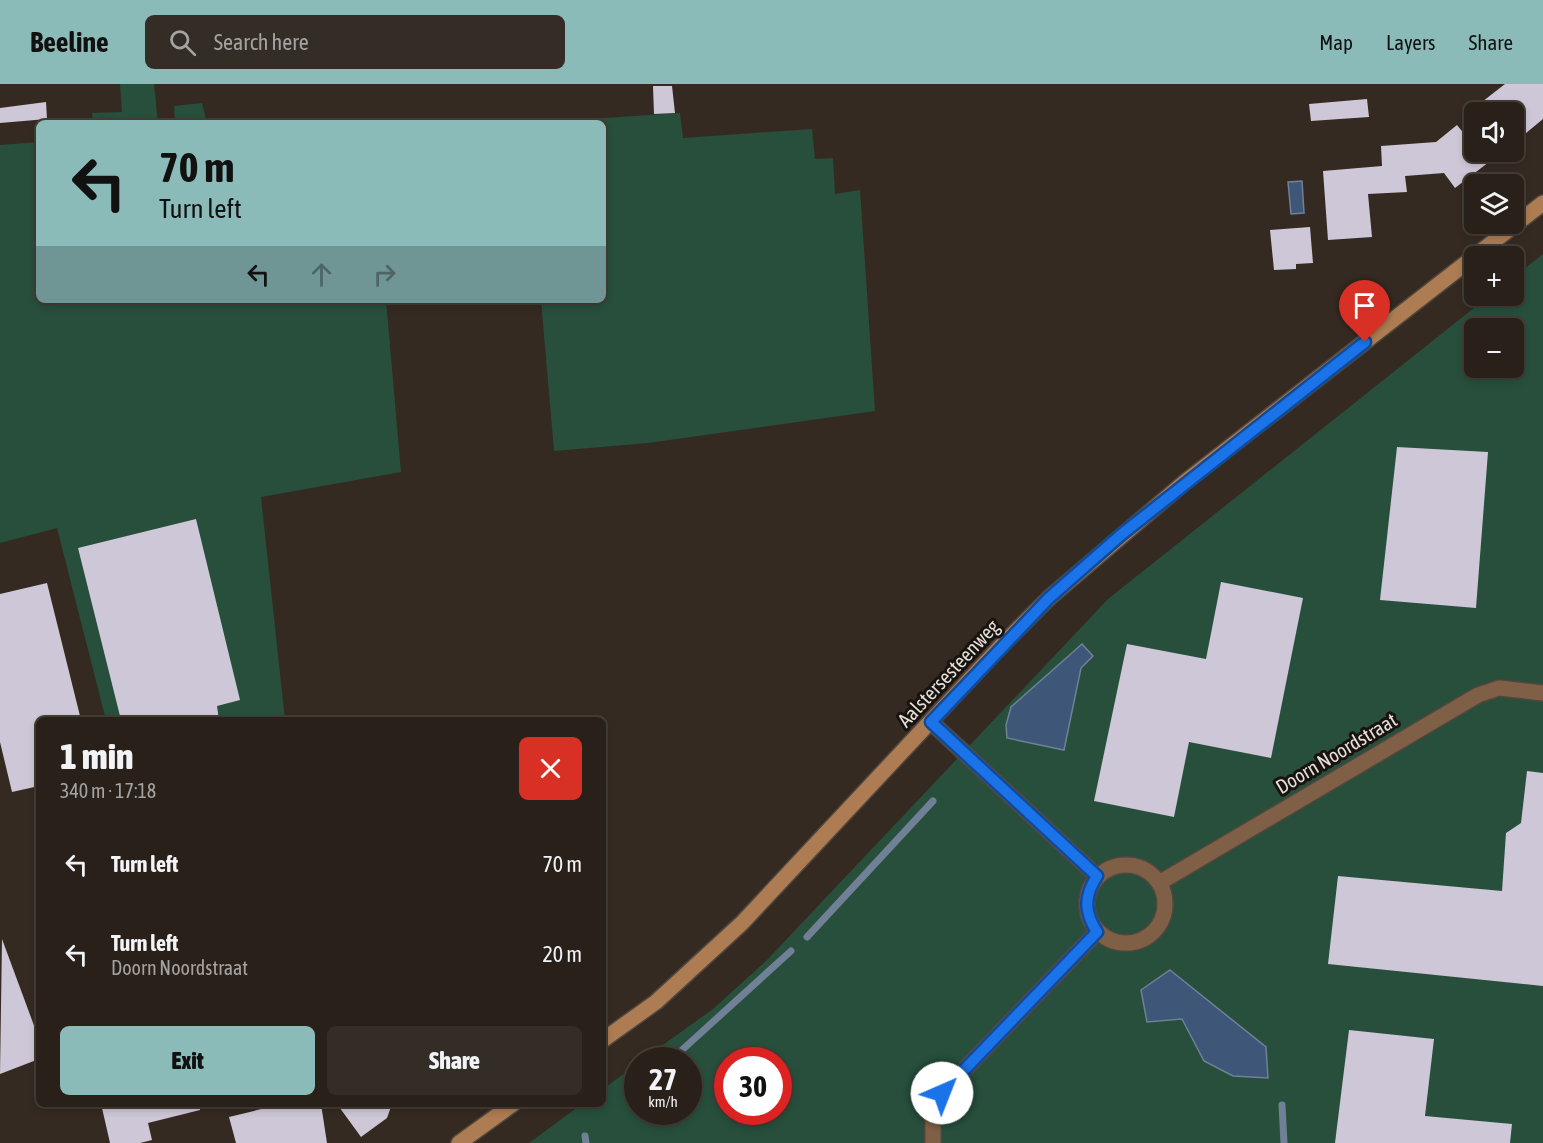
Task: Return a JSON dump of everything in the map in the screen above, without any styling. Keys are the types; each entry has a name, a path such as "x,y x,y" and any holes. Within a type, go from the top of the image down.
{"main road":[{"name":"Aalstersesteenweg","path":"606,1038 656,1002 742,923 1049,598 1122,534 1543,203"},
{"path":"459,1143 509,1107"}],"street":[{"name":"Doorn Noordstraat","path":"1159,883 1478,694 1499,688 1543,693"},
{"path":"931,722 1097,876"},
{"path":"1121,865 1134,866 1151,874 1159,883 1164,894 1164,915 1159,927 1147,938 1122,944 1110,941 1097,932 1090,921 1086,906 1089,889 1097,876 1121,865"},
{"path":"933,1143 933,1110 942,1093 1097,932"}],"green space":[{"path":"120,84 154,84 158,120 93,120 92,113 122,112"},
{"path":"202,103 206,120 175,120 174,106"},
{"path":"680,113 683,138 812,129 815,159 833,158 835,194 860,190 875,411 648,443 554,451 541,303 606,303 606,120 574,120"},
{"path":"36,142 36,303 386,303 401,472 261,497 285,717 105,717 57,528 0,543 0,145"},
{"path":"1543,254 1543,1143 529,1143 578,1107 606,1107 606,1087 624,1074 624,1125 702,1125 702,1047 660,1047 713,1009 766,961 1108,599 1476,306 1524,306 1524,269"}],"water":[{"path":"1302,181 1304,213 1291,214 1288,182"},
{"path":"1082,644 1093,656 1081,668 1064,750 1007,738 1006,725 1011,707"},
{"path":"1170,970 1266,1047 1268,1078 1233,1076 1204,1061 1182,1019 1147,1022 1141,990"}],"building":[{"path":"1505,84 1543,84 1543,119 1524,135 1524,102 1482,102"},
{"path":"653,86 672,86 675,113 654,114"},
{"path":"1367,99 1369,117 1311,121 1309,104"},
{"path":"46,102 47,119 0,123 0,108"},
{"path":"1457,125 1464,134 1464,162 1489,162 1473,174 1464,174 1464,181 1455,188 1444,173 1405,176 1407,192 1368,194 1372,237 1328,240 1323,171 1382,166 1381,146 1436,142"},
{"path":"1310,227 1313,263 1296,264 1296,269 1274,270 1270,230"},
{"path":"1397,447 1488,452 1476,608 1380,600"},
{"path":"196,519 240,700 217,706 219,717 120,717 78,548"},
{"path":"1221,582 1303,598 1271,758 1189,742 1174,817 1094,801 1127,644 1206,659"},
{"path":"47,583 80,717 36,717 36,787 12,792 0,742 0,594"},
{"path":"1527,771 1543,773 1543,986 1328,964 1338,876 1502,891 1506,833 1521,823"},
{"path":"2,939 36,1031 36,1060 0,1074"},
{"path":"1349,1030 1434,1039 1425,1116 1512,1124 1510,1143 1335,1143"},
{"path":"200,1107 200,1110 148,1123 152,1140 140,1143 110,1143 102,1108"},
{"path":"270,1107 321,1107 327,1143 236,1143 229,1117"},
{"path":"339,1107 391,1107 387,1118 361,1137"}],"waterway":[{"path":"807,937 933,801"},
{"path":"685,1047 791,951"},
{"path":"1282,1105 1284,1143"},
{"path":"585,1136 586,1143"}],"route":[{"path":"942,1093 1097,932 1090,921 1086,906 1089,889 1097,876 931,722 999,647 1049,598 1122,534 1365,342"}]}
